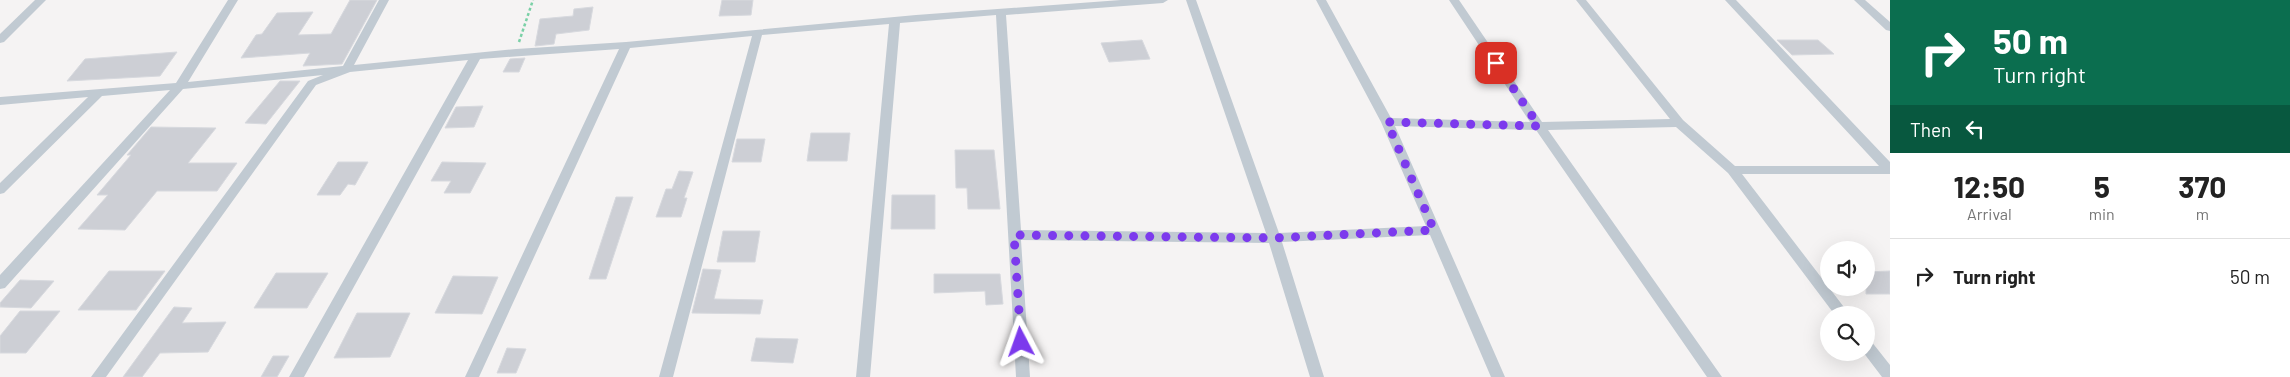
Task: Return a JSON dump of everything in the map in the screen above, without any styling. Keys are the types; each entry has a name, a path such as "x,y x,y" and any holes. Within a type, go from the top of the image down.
{"street":[{"path":"0,40 41,0"},
{"path":"0,284 180,86 233,0"},
{"path":"98,377 312,83 346,70 384,0"},
{"path":"0,100 98,94 516,52 626,45 895,20 1163,0"},
{"path":"1191,0 1274,238 1316,377"},
{"path":"1321,0 1387,122 1498,377"},
{"path":"1454,0 1539,126 1715,377"},
{"path":"1581,0 1679,123 1732,170 1836,306"},
{"path":"1730,0 1890,170"},
{"path":"1859,0 1890,28"},
{"path":"1001,12 1023,377"},
{"path":"864,377 895,20"},
{"path":"666,377 758,32"},
{"path":"472,377 626,45"},
{"path":"296,377 476,56"},
{"path":"0,190 98,94"},
{"path":"1387,122 1539,126 1679,123"},
{"path":"1732,170 1890,170"},
{"path":"1014,235 1274,238 1434,230"},
{"path":"1875,357 1890,376"}],"path":[{"path":"516,52 532,0"}],"building":[{"path":"350,0 377,0 342,64 303,66 310,53 241,58 256,35 262,34 277,13 313,12 298,35 331,34"},
{"path":"722,0 753,0 751,15 719,16"},
{"path":"593,7 589,30 556,34 554,44 535,46 540,19 573,16 574,9"},
{"path":"1142,40 1150,59 1109,62 1101,43"},
{"path":"1777,40 1818,40 1834,54 1792,55"},
{"path":"177,52 160,76 67,81 85,59"},
{"path":"525,58 519,72 503,72 510,59"},
{"path":"280,81 300,81 266,124 245,123"},
{"path":"483,106 474,127 445,128 456,107"},
{"path":"151,127 216,128 188,163 237,163 217,191 157,191 125,230 78,229 108,195 97,195 131,155 127,155"},
{"path":"811,133 850,133 847,161 807,161"},
{"path":"737,139 765,139 761,162 732,162"},
{"path":"955,150 994,150 1000,209 968,209 967,188 956,188"},
{"path":"338,162 368,162 355,185 348,184 340,195 317,195"},
{"path":"442,162 486,163 470,193 444,193 451,181 431,181"},
{"path":"679,171 693,172 684,198 687,198 681,217 656,217 666,189 672,189"},
{"path":"892,195 935,195 935,229 891,229"},
{"path":"616,197 633,197 606,279 589,279"},
{"path":"723,231 760,231 755,262 717,262"},
{"path":"703,269 721,270 714,299 763,300 760,314 692,313"},
{"path":"109,271 165,271 136,310 78,310"},
{"path":"1890,271 1890,294 1875,294 1875,272"},
{"path":"276,273 328,273 307,308 254,308"},
{"path":"934,274 1000,274 1003,304 986,305 985,291 934,293"},
{"path":"453,276 498,277 482,314 435,313"},
{"path":"20,280 54,281 31,308 0,307 0,303"},
{"path":"174,307 192,308 182,323 226,322 208,352 160,353 142,377 123,377"},
{"path":"20,311 60,311 26,353 0,353 0,336"},
{"path":"357,313 410,313 390,357 334,358"},
{"path":"756,338 798,339 793,363 751,361"},
{"path":"507,348 526,349 516,373 497,373"},
{"path":"273,356 289,356 277,377 261,377"}],"route":[{"path":"1021,342 1014,235 1274,238 1434,230 1387,122 1539,126 1496,63"}]}
